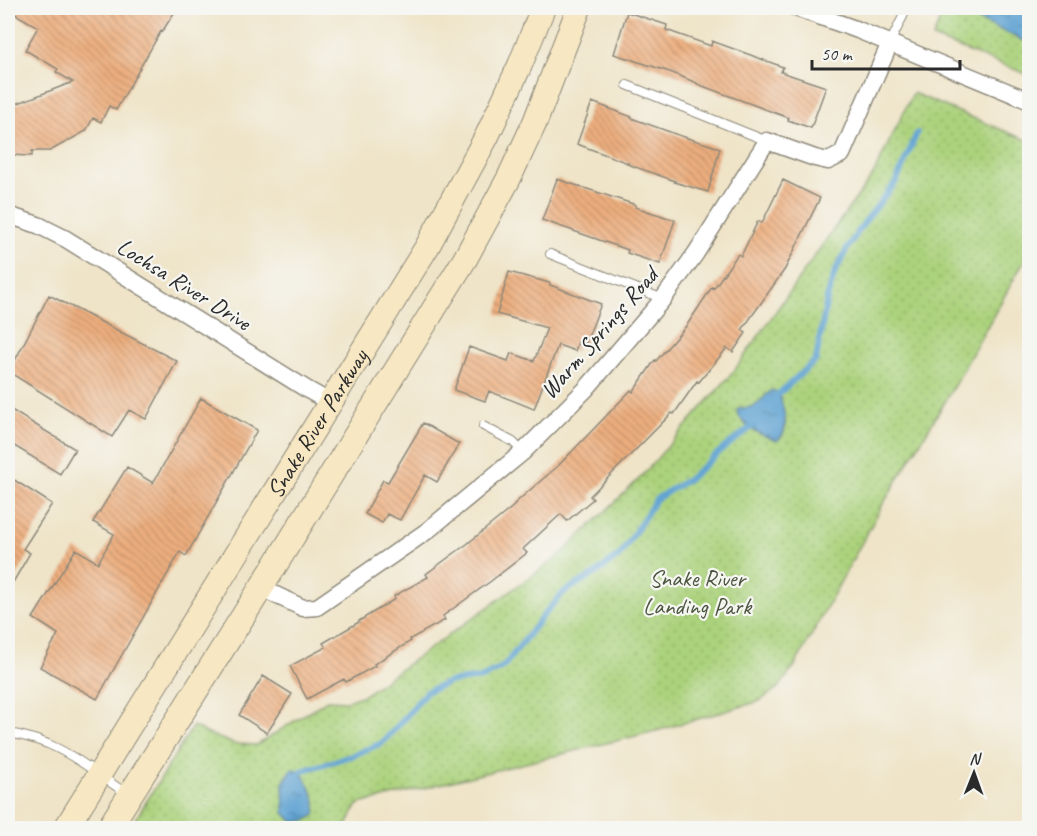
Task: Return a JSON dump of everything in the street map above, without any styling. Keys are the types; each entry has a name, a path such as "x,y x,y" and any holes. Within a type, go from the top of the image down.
{"street":[{"name":"Snake River Parkway","path":"66,828 427,247 482,147 520,65 543,8"},
{"name":"Snake River Parkway","path":"109,828 261,588 482,229 535,122 579,8"},
{"path":"796,8 890,42 1029,101"},
{"path":"767,141 828,161 842,154 890,42"},
{"name":"Warm Springs Road","path":"261,588 303,609 317,607 428,531 523,452 586,389 663,299 696,253 767,141"},
{"name":"Lochsa River Drive","path":"8,215 38,225 66,239 308,390 331,402"}],"lane":[{"path":"890,42 907,8"},
{"path":"627,85 767,141"},
{"path":"549,254 663,299"},
{"path":"483,426 513,442 523,452"},
{"path":"8,733 48,744 130,795"}],"green space":[{"path":"944,8 1029,8 1029,75 933,38"},
{"name":"Snake River Landing Park","path":"913,93 1029,141 1029,252 946,400 883,504 794,667 780,686 760,701 656,731 359,804 346,828 130,828 193,726 234,744 257,745 327,700 347,701 364,695 557,558 640,478 734,371 873,175"}],"water":[{"path":"960,8 1015,8 1029,15 1029,43 966,14"},
{"path":"772,390 779,393 785,418 784,431 777,441 748,426 737,411 739,408 756,405"},
{"path":"292,769 301,771 314,798 315,815 307,820 293,822 284,813 283,783"}],"building":[{"path":"8,8 177,8 161,31 116,110 109,106 101,122 93,118 86,131 50,151 32,151 32,156 8,155 8,107 73,82 56,72 58,69 25,50 38,27"},
{"path":"627,12 667,25 666,30 711,46 712,41 783,67 781,72 826,87 811,128 670,72 614,54"},
{"path":"592,102 681,136 720,148 708,192 674,182 577,144"},
{"path":"557,179 675,220 660,264 627,253 628,250 542,220"},
{"path":"783,180 820,198 785,269 742,330 746,333 733,352 727,348 699,382 697,381 674,414 672,413 590,496 593,499 567,521 561,514 523,549 527,553 443,616 445,620 410,639 411,641 374,664 375,666 346,682 344,679 307,699 290,666 326,647 323,643 395,599 394,596 428,577 426,574 515,505 558,466 631,390 633,392 655,360 687,325 712,287 714,288 738,254 741,256 758,221 762,223"},
{"path":"509,272 550,283 550,285 601,304 585,345 578,342 575,351 558,345 534,409 489,391 485,401 454,390 469,347 508,361 511,353 534,361 547,328 497,314"},
{"path":"49,295 177,361 146,419 129,410 112,437 9,372"},
{"path":"201,398 257,430 186,556 180,552 97,699 40,667 58,634 33,618 76,549 98,563 114,534 93,522 127,467 153,483"},
{"path":"8,408 75,449 60,474 8,442"},
{"path":"423,423 459,444 437,482 425,475 400,520 387,514 382,523 365,514 383,480 388,482"},
{"path":"8,476 52,504 23,549 30,553 8,591"},
{"path":"263,676 292,694 267,733 239,715"}],"waterway":[{"path":"775,397 816,360 827,298 835,272 863,224 896,182 917,133"},
{"path":"301,771 351,756 382,743 426,692 449,682 482,678 504,666 564,592 595,574 621,554 656,499 690,478 754,423"}]}
